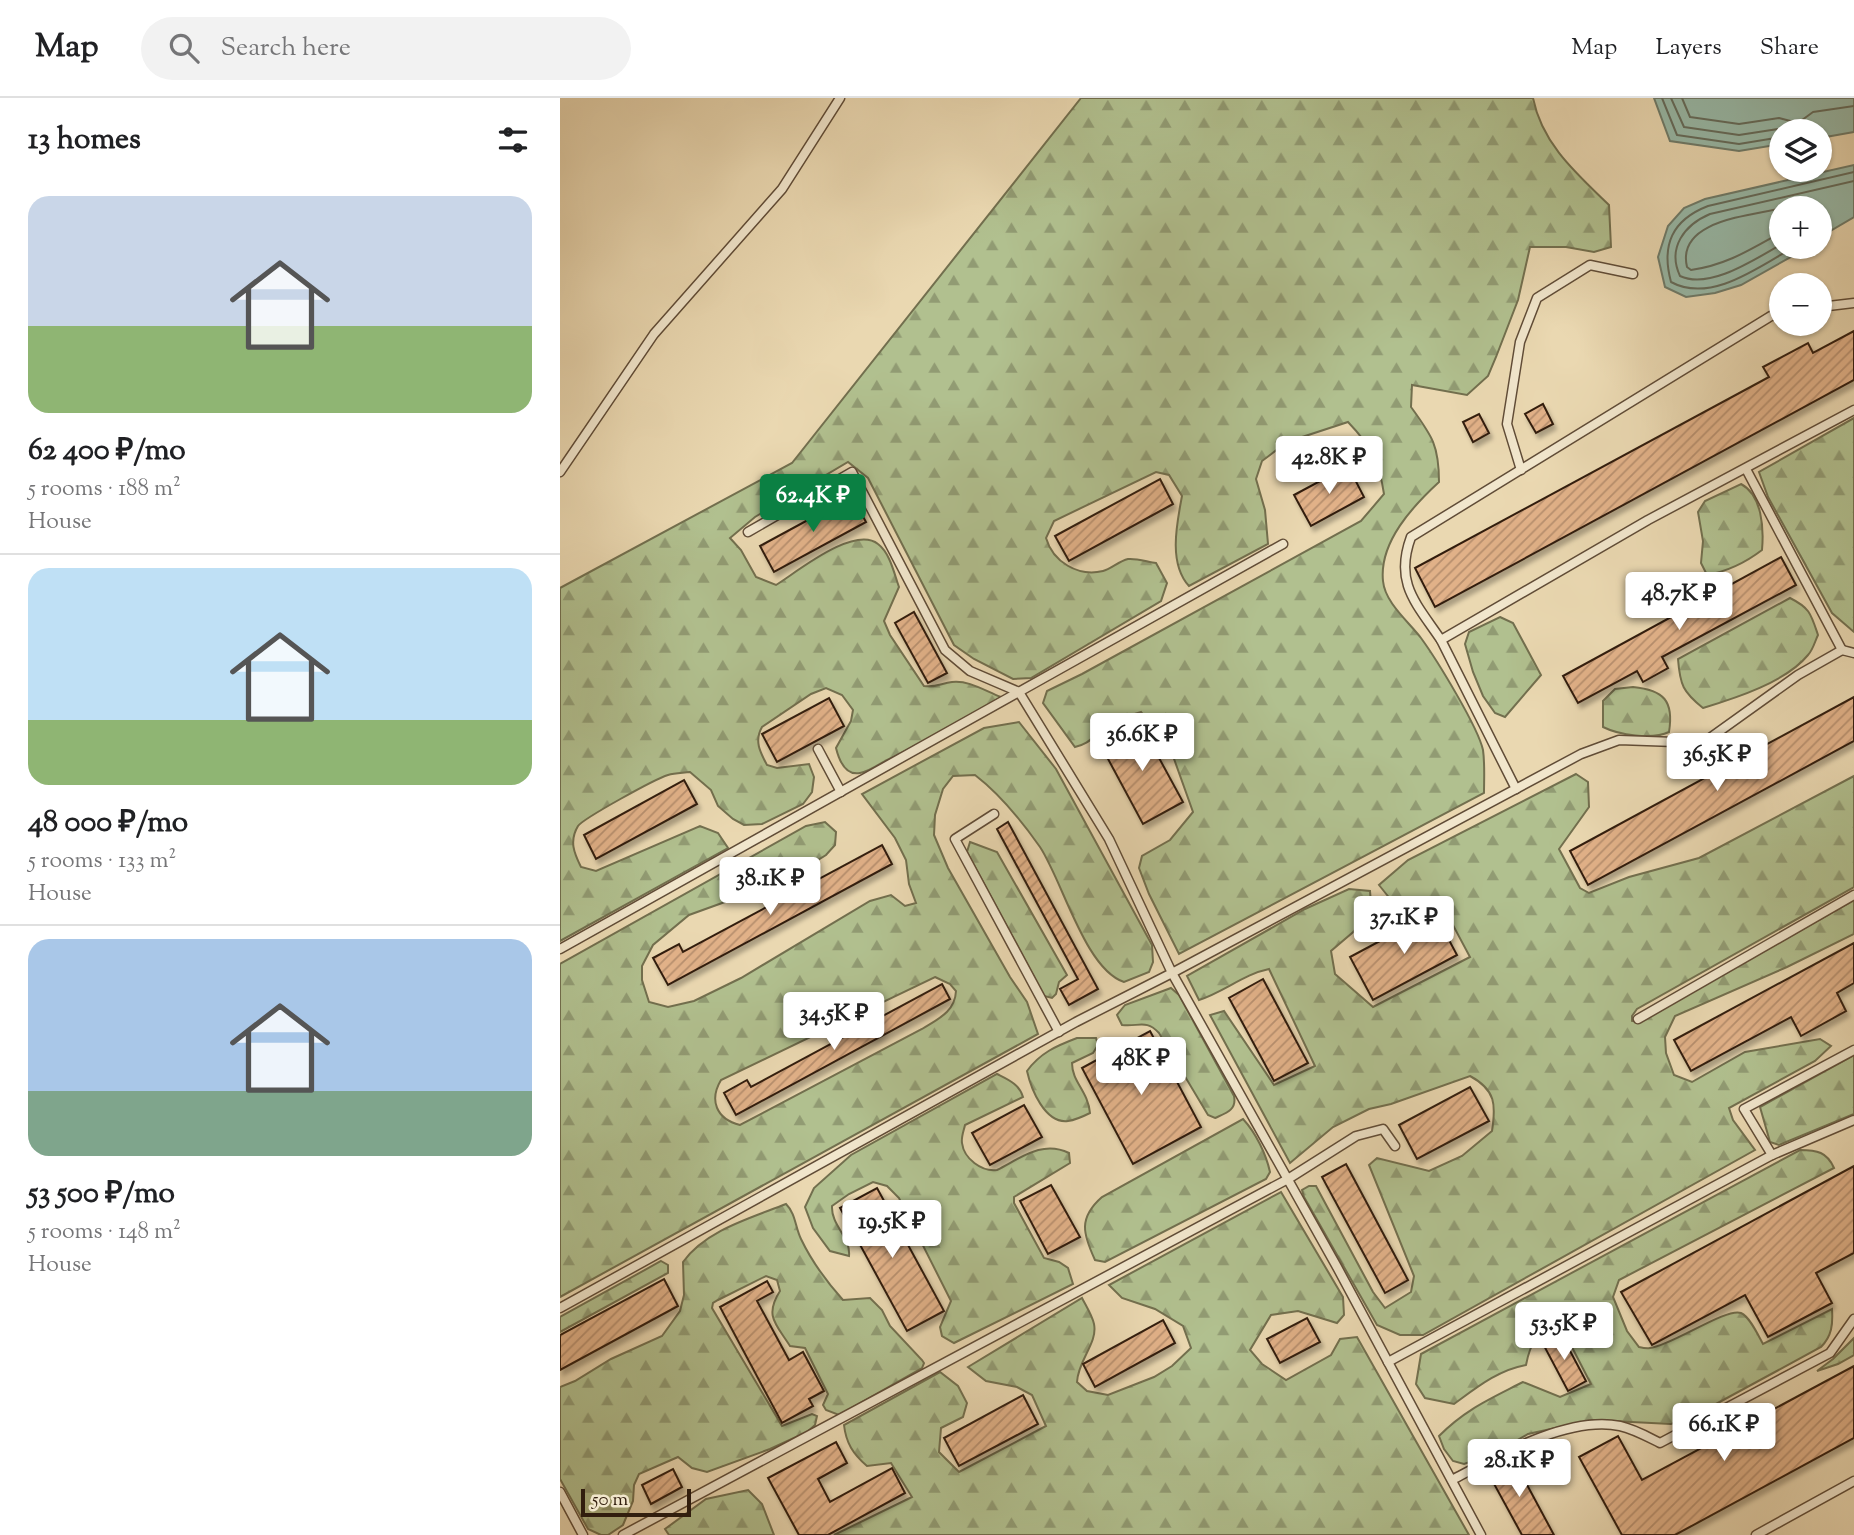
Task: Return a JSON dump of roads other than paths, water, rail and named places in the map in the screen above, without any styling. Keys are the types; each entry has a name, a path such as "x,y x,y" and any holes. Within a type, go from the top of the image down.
{"lane":[{"path":"560,472 654,334 782,189 841,98"},
{"path":"1521,470 1507,424 1520,342 1537,298 1590,265 1633,274"},
{"path":"1832,306 1854,303"},
{"path":"1516,789 1441,640 1410,596 1404,556 1411,537 1769,317"},
{"path":"1441,640 1648,520 1854,410"},
{"path":"1746,469 1842,650"},
{"path":"748,532 852,472 946,650 970,671 1019,692 1109,839 1172,973 1288,1179 1481,1535"},
{"path":"560,948 1283,544"},
{"path":"560,1308 1059,1032 1581,754 1619,740 1703,743 1798,675 1842,650 1854,653"},
{"path":"818,749 841,792"},
{"path":"995,814 955,839 1059,1032"},
{"path":"1638,1019 1854,895"},
{"path":"1772,1155 1744,1109 1854,1050"},
{"path":"1388,1362 1772,1155 1854,1120"},
{"path":"623,1535 1288,1179 1356,1136 1383,1129 1395,1146"},
{"path":"1452,1480 1525,1442 1580,1426 1620,1426 1661,1443 1830,1353 1854,1319"},
{"path":"1756,1535 1854,1481"},
{"path":"560,1492 583,1535"}],"water":[{"path":"1654,98 1854,98 1854,132 1832,136 1832,119 1769,119 1769,146 1739,151 1670,141"},
{"path":"1854,165 1854,217 1832,230 1832,196 1769,196 1769,259 1787,259 1741,285 1715,293 1686,297 1665,287 1658,257 1668,226 1684,208 1705,199 1780,182 1832,182 1832,170"}]}
